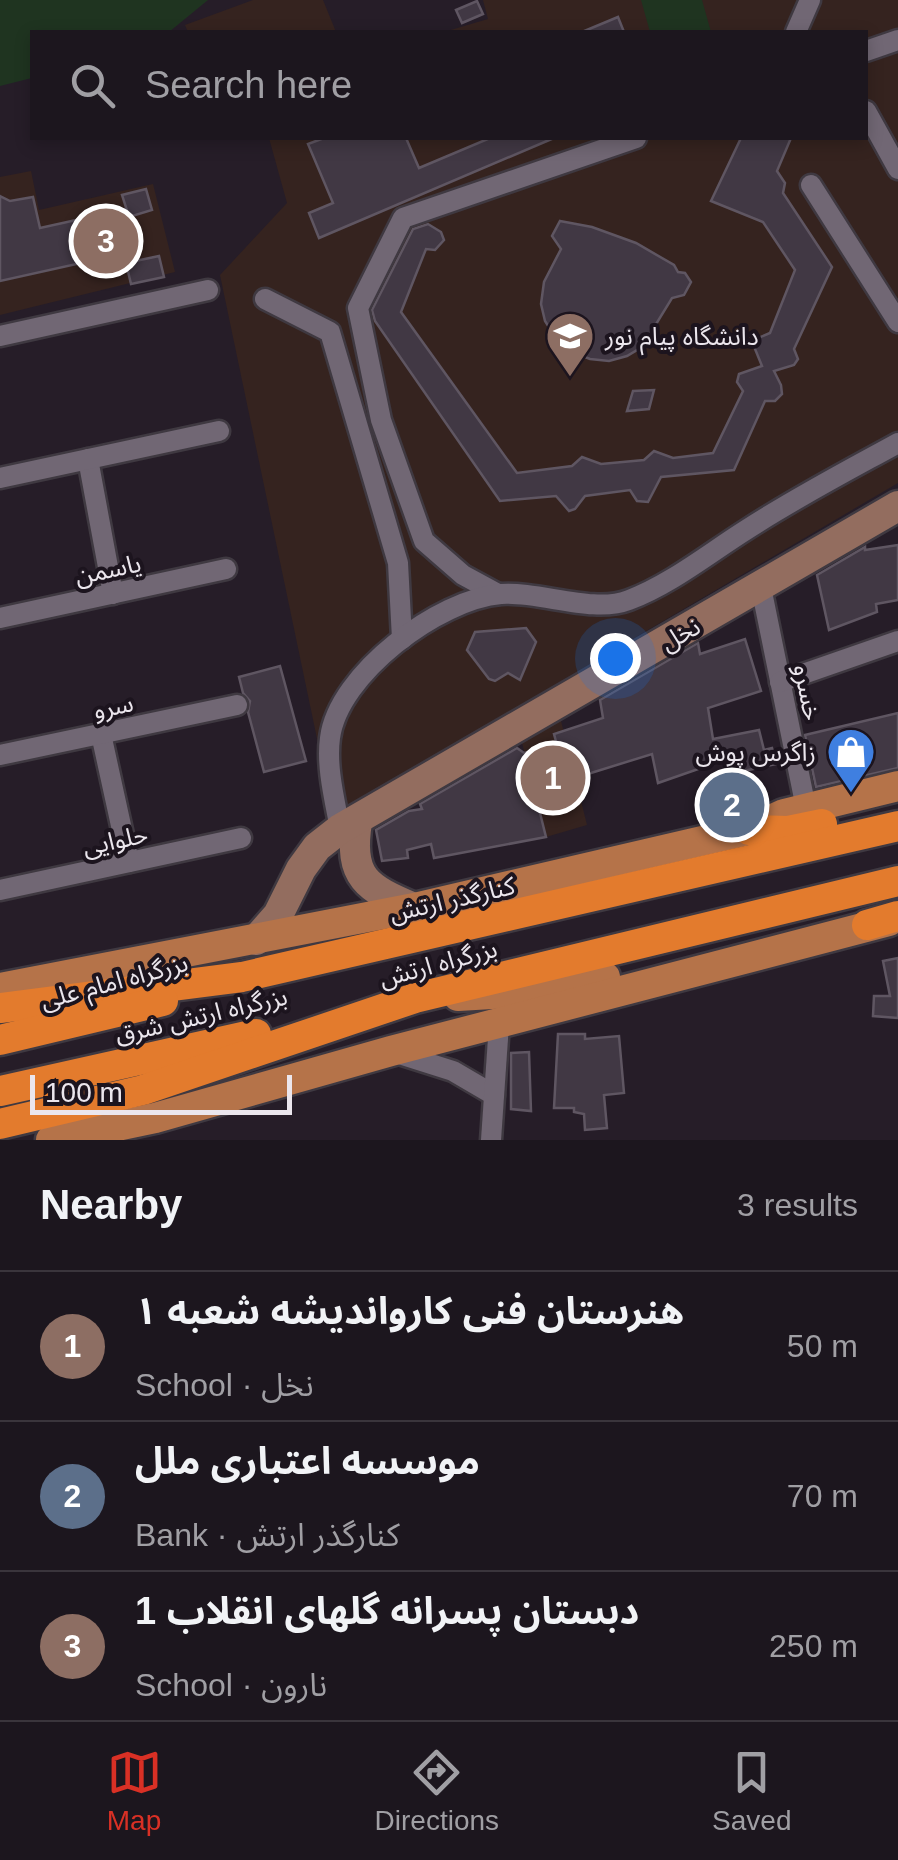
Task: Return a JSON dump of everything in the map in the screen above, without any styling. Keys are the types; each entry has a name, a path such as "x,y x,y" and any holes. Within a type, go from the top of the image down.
{"highway":[{"path":"750,830 788,831 898,806"},
{"name":"بزرگراه ارتش","path":"0,1008 242,976 898,826"},
{"name":"بزرگراه ارتش","path":"0,1124 143,1090 415,998 898,881"},
{"path":"868,925 898,918"},
{"name":"بزرگراه امام علی","path":"0,1040 141,1008 242,976"},
{"name":"بزرگراه ارتش شرق","path":"0,1091 415,998"}],"main road":[{"name":"نخل","path":"256,940 278,915 301,868 317,848 349,826 898,506"},
{"name":"کنارگذر ارتش","path":"0,988 414,908 750,830 784,814 898,786"},
{"path":"349,826 360,872 376,892 414,908"},
{"path":"415,998 527,992 868,925"},
{"path":"51,1140 155,1118 391,1051 868,925"}],"street":[{"path":"797,30 810,0"},
{"path":"868,50 898,40"},
{"path":"868,115 898,169"},
{"path":"498,594 463,575 424,541 381,420 358,308 403,218 630,140"},
{"path":"811,185 898,322"},
{"path":"0,336 208,290"},
{"path":"265,299 330,332 398,563 402,639"},
{"path":"0,478 220,432"},
{"path":"349,826 330,738 342,703 385,650 444,609 498,594 546,595 592,604 626,602 898,442"},
{"path":"88,459 113,594"},
{"name":"یاسمن","path":"0,618 226,569"},
{"name":"خسرو","path":"761,586 806,808"},
{"path":"780,682 898,641"},
{"name":"سرو","path":"0,755 236,705"},
{"path":"100,734 129,862"},
{"name":"حلوایی","path":"0,890 241,838"},
{"path":"491,1140 500,1024"},
{"path":"391,1051 454,1071 494,1094"}],"shaded area":[{"path":"253,0 323,0 335,30 187,30 185,25"},
{"name":"دانشگاه پیام نور","path":"483,0 898,0 898,483 333,815 220,275 287,203 270,140 868,140 868,30 451,30 488,19"},
{"path":"31,171 39,210 153,184 175,272 0,315 0,177"},
{"path":"557,705 587,825 546,837 519,731"}],"green space":[{"path":"0,0 208,0 171,30 30,30 30,78 0,86"},
{"path":"641,0 702,0 710,30 649,30"}],"building":[{"path":"477,1 483,14 462,23 456,10"},
{"path":"618,17 623,30 587,30"},
{"path":"319,140 407,140 419,168 485,140 549,140 319,238 309,213 333,203 308,144"},
{"path":"740,140 790,140 777,171 785,183 783,193 832,267 794,349 798,359 794,365 774,371 782,394 775,401 765,401 734,470 661,477 648,502 637,501 630,490 585,496 569,511 556,496 500,501 375,321 372,310 413,229 428,224 441,232 444,240 435,250 426,249 401,312 517,473 572,466 582,457 601,464 644,460 654,451 673,458 713,453 743,391 737,382 739,374 762,366 753,344 770,333 795,270 763,222 711,201"},
{"path":"146,189 152,210 129,217 122,195"},
{"path":"0,196 10,201 33,197 40,228 126,209 135,251 0,281"},
{"path":"560,221 592,227 636,243 674,265 691,282 684,295 672,298 642,347 627,356 609,361 574,353 557,340 545,321 541,304 544,282 561,249 552,236"},
{"path":"159,256 164,277 131,284 126,263"},
{"path":"654,390 649,409 627,411 633,391"},
{"path":"898,545 898,600 876,604 877,612 829,630 817,575 865,547"},
{"path":"526,628 536,642 520,680 508,673 495,681 489,679 467,650 475,632"},
{"path":"745,639 761,691 708,708 713,739 759,730 764,750 772,748 776,764 730,774 727,759 658,783 652,754 561,778 565,793 536,797 546,837 434,858 431,844 407,850 408,858 382,861 376,830 409,811 422,809 420,804 517,748 524,753 557,745 554,734 603,718 600,700 698,643 700,654"},
{"path":"280,666 306,761 264,772 248,712 250,701 243,693 239,677"},
{"path":"898,713 898,768 816,787 805,735"},
{"path":"898,958 898,1018 873,1016 874,996 890,996 883,961"},
{"path":"558,1034 585,1034 585,1039 619,1036 624,1093 604,1095 607,1128 585,1130 584,1114 574,1112 574,1108 554,1108"},
{"path":"529,1052 531,1111 511,1109 511,1053"}],"place":[{"name":"دبستان پسرانه گلهای انقلاب 1","path":"106,241"},
{"name":"دانشگاه پیام نور","path":"570,378"},
{"name":"هنرستان فنی کارواندیشه شعبه ۱","path":"553,778"},
{"name":"زاگرس پوش","path":"851,794"},
{"name":"موسسه اعتباری ملل","path":"732,805"}]}
